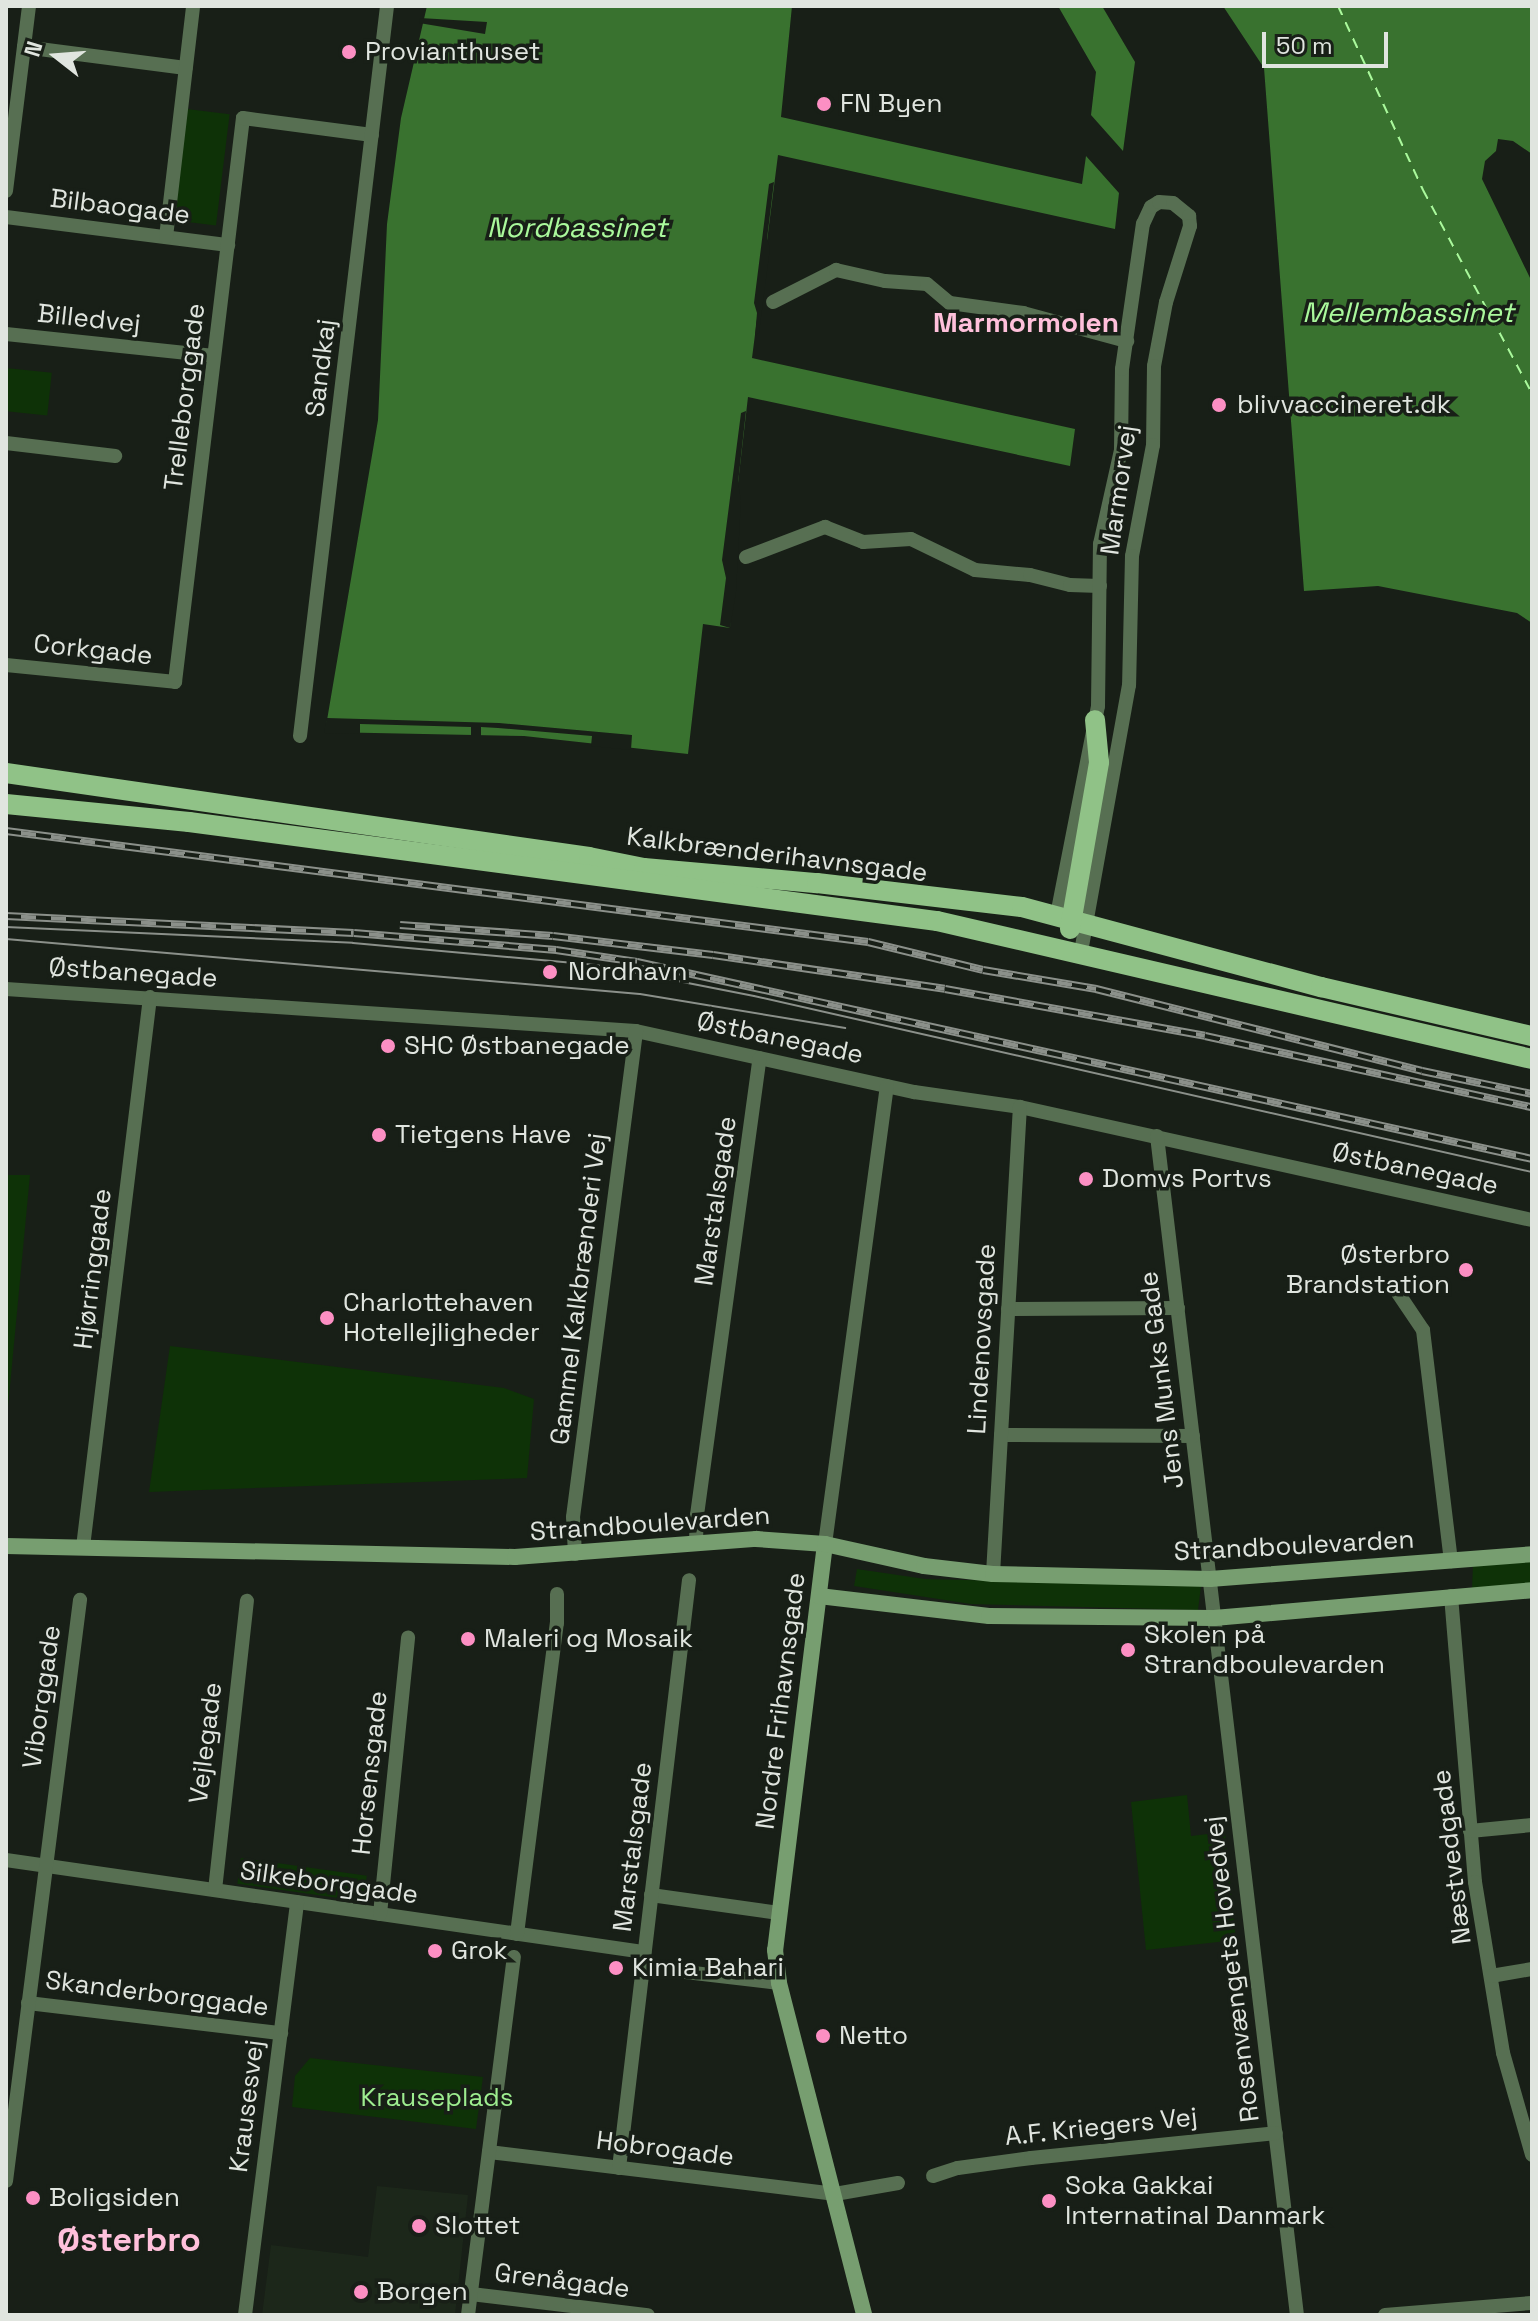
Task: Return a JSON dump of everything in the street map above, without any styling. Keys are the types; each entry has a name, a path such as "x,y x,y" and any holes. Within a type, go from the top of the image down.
{"main road":[{"path":"1081,952 1070,929 1099,762 1095,720"},
{"name":"Kalkbrænderihavnsgade","path":"6,773 589,857 644,868 817,883 932,899 1022,907 1321,987 1532,1036"},
{"name":"Kalkbrænderihavnsgade","path":"6,804 189,822 937,921 1532,1059"}],"street":[{"path":"6,191 29,6"},
{"path":"166,237 193,6"},
{"name":"Sandkaj","path":"300,736 387,6"},
{"path":"24,47 186,68"},
{"name":"Trelleborggade","path":"175,682 243,118 372,135"},
{"name":"Marmorvej","path":"1071,919 1129,685 1132,556 1153,445 1154,366 1166,302 1190,226 1189,216 1173,203 1159,202 1145,218 1127,341 1121,450 1100,544 1095,720"},
{"name":"Bilbaogade","path":"6,217 228,245"},
{"path":"773,302 836,270 885,281 927,284 950,303 1023,313 1127,341"},
{"name":"Billedvej","path":"6,334 214,356"},
{"path":"6,443 115,456"},
{"name":"Marmorvej","path":"746,557 825,527 863,542 911,539 975,570 1030,575 1070,585 1100,586"},
{"name":"Corkgade","path":"6,665 175,682"},
{"name":"Østbanegade","path":"6,989 636,1031 887,1086 1020,1107 1532,1220"},
{"name":"Hjørringgade","path":"83,1547 150,997"},
{"name":"Gammel Kalkbrænderi Vej","path":"575,1554 573,1517 636,1031"},
{"name":"Marstalsgade","path":"696,1541 697,1515 760,1058"},
{"name":"Nordre Frihavnsgade","path":"864,2315 779,1983 775,1950 825,1544 887,1086"},
{"name":"Lindenovsgade","path":"993,1574 1020,1107"},
{"name":"Jens Munks Gade","path":"1157,1136 1214,1618"},
{"path":"1398,1293 1423,1330 1451,1561"},
{"path":"1008,1309 1178,1308"},
{"path":"1001,1435 1193,1436"},
{"name":"Strandboulevarden","path":"6,1546 471,1556 575,1554 696,1541 756,1539 825,1544 924,1566 993,1574 1210,1579 1532,1554"},
{"name":"Marstalsgade","path":"619,2168 689,1580"},
{"path":"819,1596 989,1616 1214,1618 1532,1590"},
{"path":"517,1934 557,1623 557,1594"},
{"name":"Næstvedgade","path":"1451,1596 1470,1831 1491,1976 1503,2053 1532,2155"},
{"name":"Viborggade","path":"6,2181 80,1600"},
{"name":"Vejlegade","path":"215,1890 247,1601"},
{"name":"Rosenvængets Hovedvej","path":"1214,1618 1297,2315"},
{"name":"Horsensgade","path":"380,1914 408,1637"},
{"path":"1470,1831 1532,1825"},
{"name":"Silkeborggade","path":"6,1860 517,1934 779,1983"},
{"path":"651,1895 779,1913"},
{"name":"Krausesvej","path":"245,2315 297,1902"},
{"path":"468,2315 514,1957"},
{"path":"1491,1976 1532,1969"},
{"name":"Skanderborggade","path":"28,2003 281,2033"},
{"name":"A.F. Kriegers Vej","path":"933,2176 969,2166 1031,2158 1276,2133"},
{"name":"Hobrogade","path":"489,2152 835,2194"},
{"path":"835,2194 898,2183"},
{"name":"Grenågade","path":"471,2294 648,2315"},
{"path":"1385,2315 1532,2303"}],"shaded area":[{"name":"Borgen","path":"377,2186 468,2195 455,2315 262,2315 271,2245 368,2257"}],"green space":[{"path":"179,108 230,114 216,225 165,219"},
{"path":"6,368 52,373 47,416 6,411"},
{"path":"6,1175 30,1175 6,1428"},
{"path":"170,1346 504,1388 534,1399 527,1478 149,1492"},
{"path":"1532,1559 1532,1585 1472,1589 1473,1565"},
{"path":"857,1569 925,1579 1201,1586 1198,1610 971,1604 854,1586"},
{"path":"1187,1795 1191,1836 1225,1832 1236,1940 1146,1950 1131,1802"},
{"path":"241,1858 367,1876 363,1901 237,1884"},
{"name":"Krauseplads","path":"310,2058 483,2077 476,2129 292,2107 295,2076"}],"water":[{"name":"Nordbassinet","path":"427,6 792,6 781,117 1082,184 1086,156 1119,193 1115,229 778,155 752,358 1075,429 1070,466 748,397 738,483 730,628 703,624 688,754 524,736 325,732 378,420 387,224 401,118"},
{"path":"1058,6 1102,6 1135,62 1123,151 1091,115 1096,72"},
{"name":"Mellembassinet","path":"1223,6 1532,6 1532,154 1513,141 1498,139 1496,151 1485,161 1482,179 1532,282 1532,623 1517,613 1378,586 1304,591 1264,68"}],"pier":[{"path":"420,18 487,22 485,34 419,23"},
{"path":"774,182 767,239 770,248 759,333 755,336 757,313 754,303 769,184"},
{"path":"746,411 738,483 741,500 736,592 730,628 720,625 726,578 722,560 741,413"},
{"path":"327,718 499,723 632,735 631,750 591,746 592,736 481,727 481,739 471,739 471,727 360,724 360,734 324,733"}],"ferry route":[{"path":"1338,6 1423,190 1532,393"}],"tram line":[{"path":"6,927 353,943 596,965 754,996 1532,1172"},
{"path":"6,939 640,994 845,1028"}],"railway":[{"path":"6,831 868,942 983,970 1096,989 1422,1071 1532,1094"},
{"path":"6,916 354,933 556,950 637,962 1532,1159"},
{"path":"400,925 553,936 713,955 945,989 1205,1036 1532,1107"}],"place":[{"name":"Provianthuset","path":"349,52"},
{"name":"FN Byen","path":"824,104"},
{"name":"blivvaccineret.dk","path":"1219,405"},
{"name":"Nordhavn","path":"550,972"},
{"name":"SHC Østbanegade","path":"388,1046"},
{"name":"Tietgens Have","path":"379,1135"},
{"name":"Domvs Portvs","path":"1086,1179"},
{"name":"Østerbro Brandstation","path":"1466,1270"},
{"name":"Charlottehaven Hotellejligheder","path":"327,1318"},
{"name":"Maleri og Mosaik","path":"468,1639"},
{"name":"Skolen på Strandboulevarden","path":"1128,1650"},
{"name":"Grok","path":"435,1951"},
{"name":"Kimia Bahari","path":"616,1968"},
{"name":"Netto","path":"823,2036"},
{"name":"Boligsiden","path":"33,2198"},
{"name":"Soka Gakkai Internatinal Danmark","path":"1049,2201"},
{"name":"Slottet","path":"419,2226"},
{"name":"Borgen","path":"361,2292"}],"district":[{"name":"Marmormolen","path":"1026,322"},
{"name":"Østerbro","path":"129,2240"}]}
